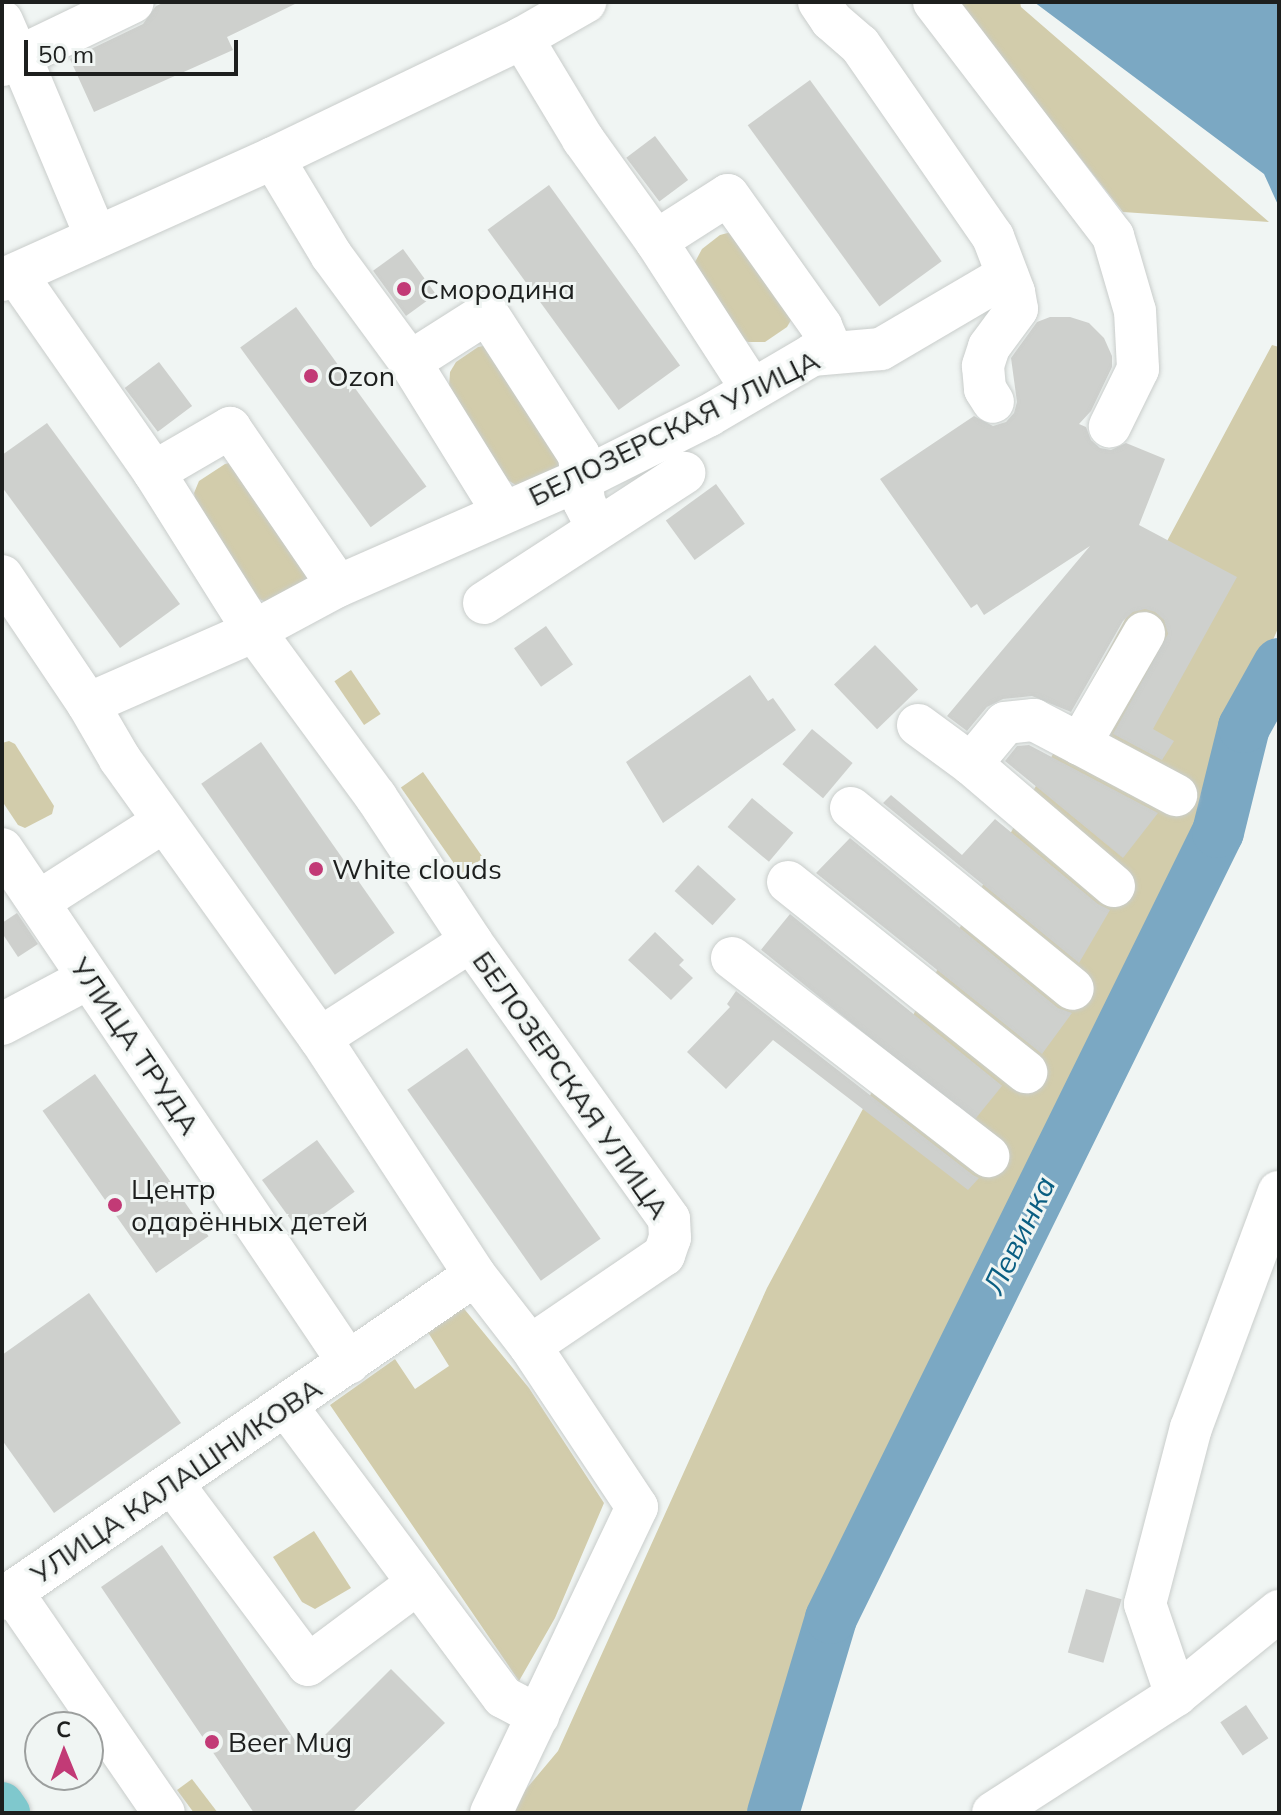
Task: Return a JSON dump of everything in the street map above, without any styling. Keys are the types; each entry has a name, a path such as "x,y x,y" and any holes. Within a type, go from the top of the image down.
{"main road":[{"path":"2,1804 8,1813"}],"street":[{"path":"96,237 8,54 133,2"},
{"name":"БЕЛОЗЕРСКАЯ УЛИЦА","path":"530,1346 664,1255 670,1238 669,1219 471,941 376,797 254,631 154,472 9,277 273,158 522,38 585,2"},
{"path":"819,2 831,20 860,45 993,237 1017,309 989,347 983,366 985,389 993,402"},
{"path":"934,2 1113,236 1135,311 1138,369 1110,426"},
{"path":"522,38 583,139 656,241 751,388"},
{"path":"273,158 332,256 410,362 503,512"},
{"path":"656,241 728,195 821,326 831,350"},
{"name":"БЕЛОЗЕРСКАЯ УЛИЦА","path":"88,704 254,631 338,586 582,479 708,416 812,355 831,350 881,349 1007,275"},
{"path":"410,362 487,313 579,455 584,502 597,528"},
{"path":"154,472 230,428 338,586"},
{"path":"484,603 684,473"},
{"path":"2,576 88,704 120,759 320,1038 475,1275 530,1346 637,1507 491,1813"},
{"path":"1080,744 1144,633"},
{"path":"971,764 1005,723 1034,720 1176,795"},
{"path":"918,725 971,764 1114,886"},
{"path":"851,808 1073,989"},
{"path":"38,902 163,822"},
{"name":"УЛИЦА ТРУДА","path":"2,849 349,1363"},
{"path":"788,882 1026,1072"},
{"path":"320,1038 471,941"},
{"path":"732,958 988,1156"},
{"path":"2,1024 89,978"},
{"path":"1176,1695 1145,1604 1191,1428 1279,1192"},
{"name":"УЛИЦА КАЛАШНИКОВА","path":"7,1595 475,1275"},
{"path":"286,1406 503,1697 538,1716"},
{"path":"172,1483 308,1665 418,1583"},
{"path":"7,1595 164,1813"},
{"path":"993,1813 1176,1695 1279,1611"}],"shaded area":[{"path":"957,2 1020,2 1021,7 1269,222 1123,212"},
{"path":"735,231 794,315 787,327 765,342 748,342 735,334 698,278 695,262 702,249 720,235"},
{"path":"488,345 564,462 557,475 519,487 506,479 449,387 450,372 456,362 478,347"},
{"path":"1272,345 1279,347 1279,626 790,1761 773,1813 506,1813 558,1751 767,1288"},
{"path":"238,461 314,581 268,603 257,598 197,509 194,493 199,481 225,464"},
{"path":"351,670 381,714 364,725 334,681"},
{"path":"9,741 15,744 54,806 52,814 25,828 18,825 2,801 2,743"},
{"path":"423,772 483,858 461,873 401,787"},
{"path":"461,1305 529,1388 604,1503 555,1618 519,1681 330,1405 395,1359 415,1389 449,1366 426,1329"},
{"path":"314,1531 351,1588 315,1609 302,1602 273,1557"},
{"path":"192,1779 218,1813 194,1813 177,1790"}],"water":[{"path":"1034,2 1279,2 1279,207 1264,174"}],"building":[{"path":"165,2 299,2 227,37 233,50 94,112 70,59 143,24 156,6"},
{"path":"810,80 942,261 879,306 748,125"},
{"path":"655,136 688,180 659,202 626,158"},
{"path":"549,185 680,365 619,410 488,230"},
{"path":"403,249 436,294 406,316 373,271"},
{"path":"296,307 426,487 371,527 240,348"},
{"path":"1050,317 1070,317 1089,323 1104,338 1112,356 1112,367 1091,411 1079,424 1086,427 1091,440 1100,448 1111,450 1126,443 1165,459 1139,525 1237,577 1153,729 1174,741 1162,760 1113,734 1168,634 1164,620 1155,612 1145,609 1133,612 1123,621 1071,712 1032,696 1003,699 987,707 967,731 947,716 1090,546 984,615 977,604 971,608 880,479 974,416 993,426 1006,422 1014,413 1017,402 1011,358 1037,322"},
{"path":"159,362 192,406 158,432 125,388"},
{"path":"47,423 180,604 120,648 2,487 2,455"},
{"path":"716,484 745,524 695,560 666,520"},
{"path":"546,626 573,665 541,687 514,648"},
{"path":"875,645 918,690 877,729 834,685"},
{"path":"750,675 768,701 773,698 796,730 663,823 626,762"},
{"path":"812,729 853,763 823,798 782,764"},
{"path":"261,742 395,933 335,975 201,784"},
{"path":"1029,745 1158,813 1123,858 1005,761 1017,746"},
{"path":"891,795 962,855 995,819 1098,904 1110,910 1079,963 883,803"},
{"path":"752,798 793,833 769,862 728,827"},
{"path":"850,838 1058,1008 1072,1013 1042,1054 816,873"},
{"path":"698,865 736,899 712,925 675,891"},
{"path":"17,913 38,944 18,957 2,933 2,923"},
{"path":"790,914 1002,1086 973,1122 761,950"},
{"path":"655,932 684,960 679,965 693,978 671,1000 628,960"},
{"path":"736,991 979,1178 968,1190 773,1040 726,1089 687,1052 730,1007 727,1004"},
{"path":"467,1048 601,1239 541,1281 407,1090"},
{"path":"95,1074 209,1236 156,1273 43,1111"},
{"path":"317,1140 355,1192 300,1232 262,1180"},
{"path":"89,1293 181,1423 54,1513 2,1440 2,1355"},
{"path":"162,1545 305,1755 391,1669 445,1723 352,1813 254,1813 101,1587"},
{"path":"1086,1589 1122,1599 1103,1663 1068,1652"},
{"path":"1246,1705 1268,1738 1243,1755 1220,1722"}],"waterway":[{"name":"Левинка","path":"773,1813 831,1618 1218,832 1244,727 1279,664"}],"place":[{"name":"Смородина","path":"404,289"},
{"name":"Ozon","path":"311,376"},
{"name":"White clouds","path":"316,869"},
{"name":"Центр одарённых детей","path":"115,1205"},
{"name":"Beer Mug","path":"212,1742"}]}
